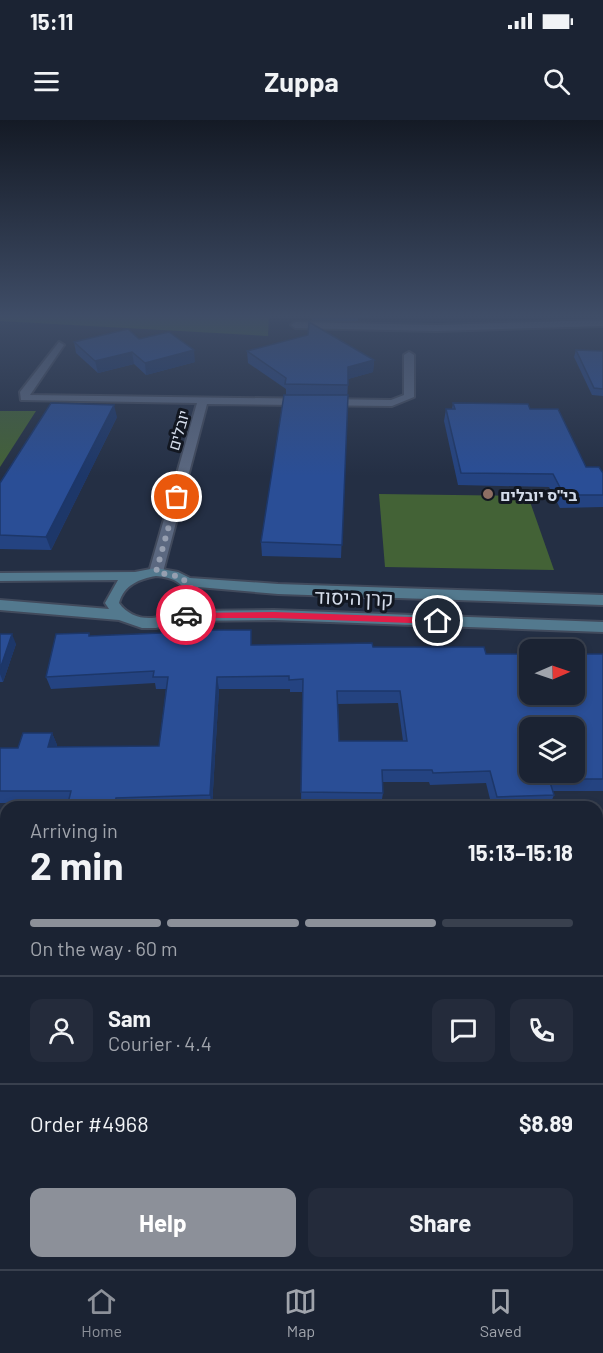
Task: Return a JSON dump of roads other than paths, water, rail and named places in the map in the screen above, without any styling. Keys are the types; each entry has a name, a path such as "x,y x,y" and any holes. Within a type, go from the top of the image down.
{"main road":[{"path":"0,577 138,575 156,572 174,574 187,582 193,593 192,599 176,616 146,623 119,615 0,605"},
{"path":"119,615 112,603 116,590 138,575"},
{"name":"קרן היסוד","path":"187,582 278,589 603,600"},
{"name":"קרן היסוד","path":"176,616 274,615 603,627"}],"street":[{"name":"יובלים","path":"42,369 26,392 25,398 392,403 409,397 409,369"},
{"name":"יובלים","path":"156,572 203,401"}],"place":[{"name":"בי\"ס יובלים","path":"488,494"}]}
